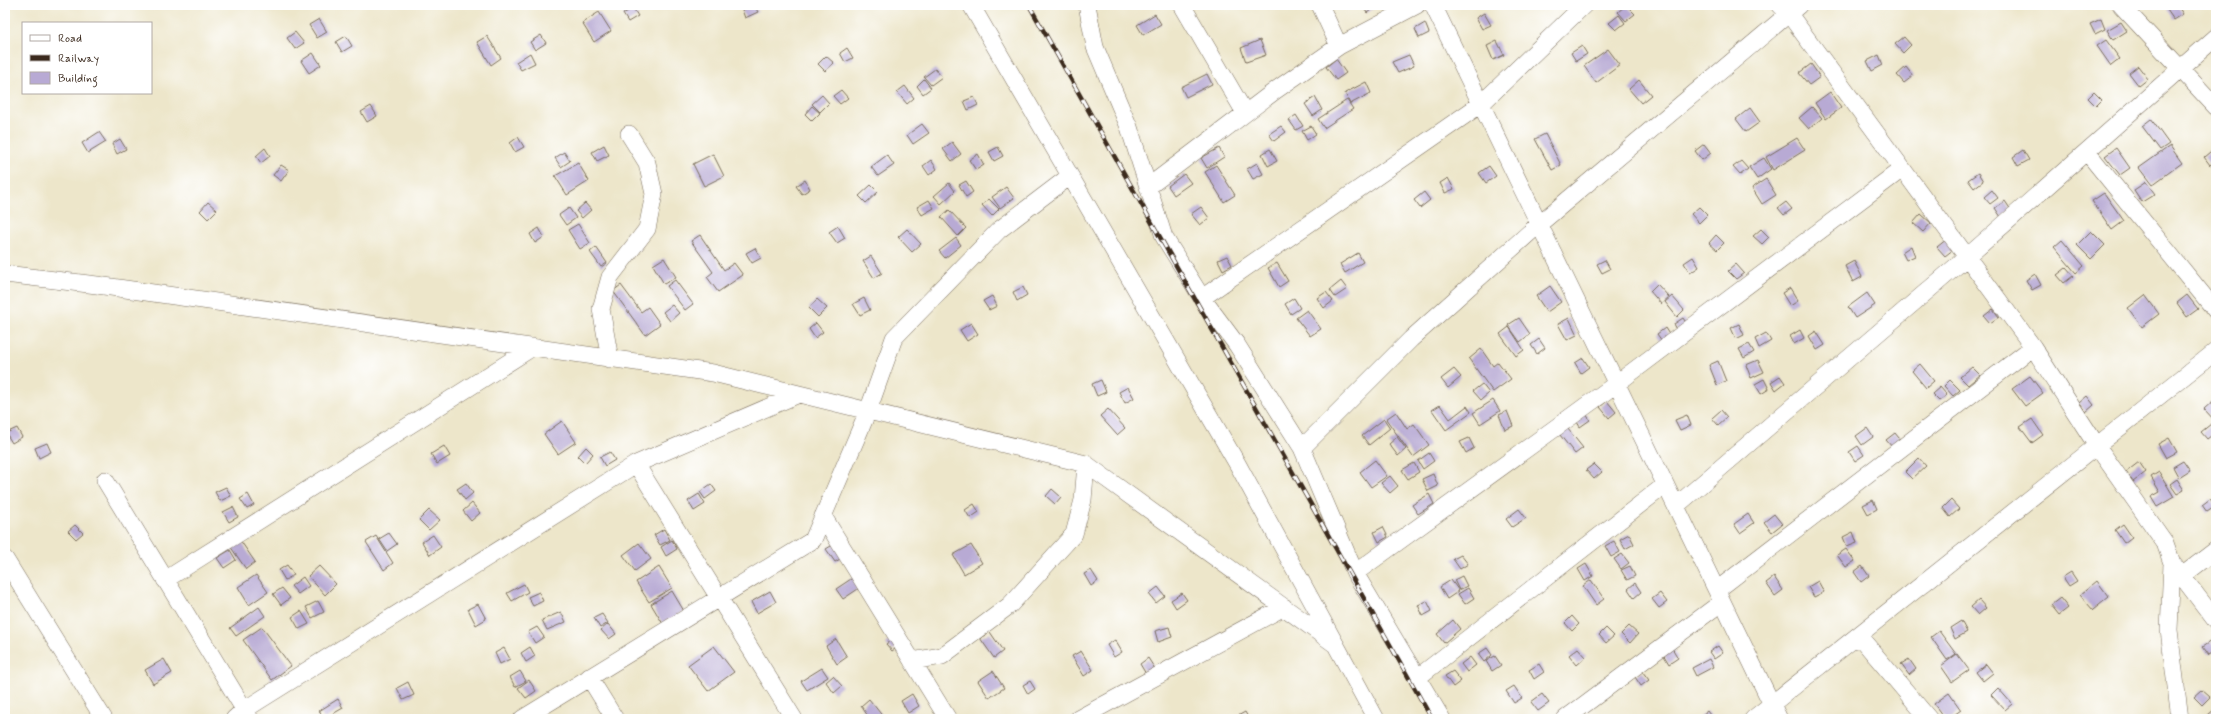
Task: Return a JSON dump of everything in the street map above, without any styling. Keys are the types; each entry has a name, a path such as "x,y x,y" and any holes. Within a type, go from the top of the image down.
{"street":[{"path":"971,5 1238,465 1376,719"},
{"path":"1087,5 1095,47 1129,127 1164,237 1202,298 1237,345 1302,448 1355,573 1442,719"},
{"path":"1182,5 1245,113"},
{"path":"1320,5 1339,46"},
{"path":"1148,187 1245,113 1339,46 1418,5"},
{"path":"1432,5 1776,712"},
{"path":"1202,298 1481,104 1584,5"},
{"path":"2121,5 2216,107"},
{"path":"1302,448 1411,339 1538,225 1789,8 1902,169 2033,347 2097,446 2165,543 2172,563 2216,621"},
{"path":"1676,506 1967,257 2216,37"},
{"path":"610,359 601,309 610,277 647,229 654,194 647,163 629,134"},
{"path":"2087,152 2216,311"},
{"path":"1355,573 1616,384 1902,169"},
{"path":"522,719 718,597 813,540 868,411 894,338 999,230 1070,176"},
{"path":"5,274 97,285 713,373 1086,464 1336,645"},
{"path":"166,580 533,347"},
{"path":"1565,719 2033,347"},
{"path":"1753,719 1776,712 1860,636 2216,351"},
{"path":"105,480 166,580 243,716 636,464 799,394"},
{"path":"636,464 794,719"},
{"path":"912,661 942,656 1010,605 1074,534 1083,500 1086,464"},
{"path":"1418,678 1665,485"},
{"path":"823,516 948,719"},
{"path":"2182,576 2216,550"},
{"path":"5,559 104,719"},
{"path":"2172,563 2169,630 2180,719"},
{"path":"1078,719 1284,607"},
{"path":"1860,636 1929,719"},
{"path":"589,677 615,719"}],"building":[{"path":"754,5 758,12 745,18 742,10"},
{"path":"1362,5 1374,5 1375,7 1367,13"},
{"path":"1626,5 1635,14 1626,21 1618,12"},
{"path":"2174,5 2177,5 2183,14 2174,20 2167,10"},
{"path":"633,8 638,16 628,22 623,14"},
{"path":"599,12 611,31 594,42 582,23"},
{"path":"1484,13 1491,25 1482,29 1476,18"},
{"path":"1155,14 1161,24 1143,35 1137,25"},
{"path":"1619,15 1625,23 1616,30 1609,23"},
{"path":"319,19 327,32 317,38 309,25"},
{"path":"2101,19 2105,29 2095,34 2090,24"},
{"path":"2121,22 2127,31 2113,40 2107,30"},
{"path":"1425,23 1429,33 1419,38 1415,29"},
{"path":"295,32 304,43 295,49 287,38"},
{"path":"541,35 546,43 535,50 530,42"},
{"path":"346,36 352,46 342,52 336,42"},
{"path":"487,36 501,58 491,65 477,42"},
{"path":"1904,37 1911,45 1903,53 1895,44"},
{"path":"1260,40 1266,55 1246,62 1241,48"},
{"path":"2106,40 2120,59 2111,66 2097,46"},
{"path":"1497,41 1504,55 1493,60 1487,46"},
{"path":"1582,46 1587,54 1576,61 1571,53"},
{"path":"847,48 853,58 845,62 840,53"},
{"path":"1608,49 1620,65 1596,83 1584,66"},
{"path":"313,53 321,65 309,73 301,61"},
{"path":"530,53 535,63 521,70 516,62"},
{"path":"1409,55 1414,66 1398,73 1392,62"},
{"path":"1879,55 1883,65 1872,71 1867,61"},
{"path":"826,56 834,63 825,71 818,64"},
{"path":"1336,59 1346,73 1336,80 1326,67"},
{"path":"1811,64 1820,77 1809,85 1799,73"},
{"path":"2138,66 2148,79 2139,86 2129,73"},
{"path":"1906,67 1913,76 1904,83 1897,75"},
{"path":"935,69 942,77 931,85 924,77"},
{"path":"1207,74 1212,84 1186,97 1181,87"},
{"path":"924,79 931,88 923,94 917,86"},
{"path":"1639,80 1651,95 1641,103 1629,89"},
{"path":"1366,82 1371,93 1350,104 1345,93"},
{"path":"905,86 914,98 907,104 897,92"},
{"path":"841,90 848,98 840,104 833,96"},
{"path":"1830,92 1841,108 1826,119 1815,103"},
{"path":"2094,92 2102,100 2096,106 2088,98"},
{"path":"822,95 829,103 820,112 812,104"},
{"path":"974,97 978,105 968,110 964,101"},
{"path":"1315,97 1322,110 1313,116 1305,104"},
{"path":"1347,100 1353,109 1324,128 1318,119"},
{"path":"371,106 377,116 367,122 361,112"},
{"path":"812,106 820,113 812,121 805,114"},
{"path":"1812,107 1822,118 1809,129 1799,118"},
{"path":"1750,108 1760,122 1746,132 1736,119"},
{"path":"1296,115 1303,126 1296,130 1289,120"},
{"path":"2151,119 2169,144 2160,150 2142,126"},
{"path":"922,124 929,133 913,144 907,135"},
{"path":"1281,126 1286,132 1274,141 1269,134"},
{"path":"1311,126 1316,134 1307,140 1302,131"},
{"path":"99,132 106,142 88,153 82,143"},
{"path":"1545,134 1561,165 1552,170 1535,139"},
{"path":"518,137 524,147 515,152 510,143"},
{"path":"1797,138 1805,150 1773,170 1766,157"},
{"path":"120,139 126,149 117,154 112,144"},
{"path":"952,142 961,154 952,161 943,149"},
{"path":"1704,144 1711,153 1702,160 1695,151"},
{"path":"604,145 609,155 597,161 592,152"},
{"path":"2170,146 2182,163 2152,185 2139,168"},
{"path":"998,147 1003,156 994,161 989,152"},
{"path":"2216,147 2216,161 2210,165 2204,157"},
{"path":"265,148 270,156 261,163 256,156"},
{"path":"1219,148 1224,157 1207,168 1201,158"},
{"path":"2116,148 2130,168 2120,175 2105,156"},
{"path":"1270,149 1277,161 1268,166 1262,154"},
{"path":"2023,150 2029,160 2018,166 2013,157"},
{"path":"564,152 570,161 561,167 555,158"},
{"path":"713,154 724,176 704,186 693,164"},
{"path":"978,154 984,165 976,170 969,160"},
{"path":"887,155 894,165 878,176 871,167"},
{"path":"1764,158 1771,169 1757,179 1749,167"},
{"path":"931,160 937,169 929,175 923,166"},
{"path":"1741,161 1748,169 1740,175 1733,167"},
{"path":"578,163 589,181 567,195 555,176"},
{"path":"1257,163 1263,174 1253,179 1247,169"},
{"path":"281,165 289,170 281,181 273,175"},
{"path":"1216,165 1235,195 1224,202 1205,172"},
{"path":"1489,166 1496,176 1486,183 1479,173"},
{"path":"1978,173 1983,181 1974,188 1968,180"},
{"path":"1184,174 1191,183 1174,195 1168,186"},
{"path":"1448,178 1454,189 1445,193 1440,183"},
{"path":"1766,179 1776,195 1762,204 1752,188"},
{"path":"805,180 810,189 802,194 796,186"},
{"path":"966,181 973,192 966,197 959,185"},
{"path":"2146,182 2155,194 2142,202 2134,190"},
{"path":"949,183 955,191 941,204 934,196"},
{"path":"871,185 878,192 866,203 859,196"},
{"path":"1006,187 1014,198 1000,208 992,197"},
{"path":"1992,190 1998,198 1990,204 1984,197"},
{"path":"1424,192 1430,200 1420,208 1414,200"},
{"path":"2104,193 2124,221 2112,230 2092,201"},
{"path":"989,199 999,209 992,216 982,205"},
{"path":"929,200 934,208 922,215 917,207"},
{"path":"2005,201 2011,210 2001,217 1995,208"},
{"path":"208,202 217,210 208,219 200,211"},
{"path":"1786,202 1792,209 1784,215 1778,208"},
{"path":"585,203 591,210 582,218 576,211"},
{"path":"1201,207 1209,218 1200,225 1191,214"},
{"path":"1699,207 1707,215 1699,223 1691,214"},
{"path":"569,208 576,218 566,225 559,215"},
{"path":"949,210 966,228 958,236 941,217"},
{"path":"1921,214 1931,223 1923,232 1913,223"},
{"path":"578,224 590,243 580,249 568,230"},
{"path":"838,226 845,238 837,243 829,232"},
{"path":"539,228 544,237 535,243 530,234"},
{"path":"907,229 921,244 912,252 898,237"},
{"path":"1761,229 1769,237 1762,244 1753,236"},
{"path":"2091,231 2105,245 2091,259 2077,245"},
{"path":"700,235 724,270 734,263 743,275 718,292 707,277 713,272 691,241"},
{"path":"1716,235 1724,243 1717,250 1709,243"},
{"path":"956,238 961,245 945,258 939,251"},
{"path":"1947,239 1954,249 1945,256 1937,247"},
{"path":"2062,240 2084,266 2076,273 2054,247"},
{"path":"1911,246 1915,256 1906,260 1902,252"},
{"path":"596,247 607,263 601,267 590,252"},
{"path":"755,248 761,258 752,263 746,253"},
{"path":"1358,253 1363,262 1345,273 1340,264"},
{"path":"871,256 882,273 874,278 863,261"},
{"path":"1227,256 1232,265 1223,270 1218,260"},
{"path":"1693,257 1699,267 1690,273 1684,263"},
{"path":"664,258 676,277 664,284 653,265"},
{"path":"1605,260 1610,269 1602,273 1597,264"},
{"path":"1854,261 1862,277 1853,282 1845,266"},
{"path":"1277,263 1288,281 1279,287 1268,268"},
{"path":"1736,264 1744,273 1736,279 1728,271"},
{"path":"2066,268 2073,276 2064,283 2057,275"},
{"path":"2035,274 2041,285 2032,290 2026,280"},
{"path":"675,280 693,304 685,310 667,286"},
{"path":"1341,281 1347,289 1335,297 1330,290"},
{"path":"1657,284 1669,297 1661,304 1650,291"},
{"path":"621,285 641,312 648,307 660,324 645,335 613,291"},
{"path":"1550,286 1561,302 1547,312 1536,296"},
{"path":"1023,287 1027,295 1017,301 1013,292"},
{"path":"1790,288 1798,301 1790,306 1782,293"},
{"path":"1326,292 1333,301 1324,308 1317,298"},
{"path":"1867,293 1875,305 1855,318 1848,307"},
{"path":"2145,295 2159,314 2142,327 2128,308"},
{"path":"2187,295 2198,309 2187,317 2177,303"},
{"path":"992,296 997,306 989,310 983,301"},
{"path":"1672,296 1684,310 1677,317 1665,302"},
{"path":"864,298 870,310 860,315 853,304"},
{"path":"1294,298 1300,308 1291,314 1285,304"},
{"path":"817,299 827,308 818,317 809,308"},
{"path":"672,305 679,313 670,321 663,312"},
{"path":"1993,309 1999,317 1990,323 1984,316"},
{"path":"1307,310 1321,329 1310,336 1296,318"},
{"path":"1519,318 1530,334 1520,342 1508,325"},
{"path":"1569,318 1577,335 1567,340 1558,324"},
{"path":"1683,318 1689,327 1679,333 1674,324"},
{"path":"816,323 823,332 815,338 809,329"},
{"path":"971,323 978,334 967,341 960,330"},
{"path":"1739,324 1744,335 1736,339 1731,328"},
{"path":"1509,327 1524,350 1516,356 1500,334"},
{"path":"1665,328 1670,336 1662,341 1657,334"},
{"path":"1800,330 1804,338 1794,344 1790,336"},
{"path":"1816,331 1825,345 1817,350 1809,336"},
{"path":"1766,333 1771,341 1759,348 1755,339"},
{"path":"1539,339 1545,348 1537,354 1531,345"},
{"path":"1749,344 1754,352 1744,358 1739,349"},
{"path":"1481,349 1493,366 1498,362 1511,379 1493,392 1469,359"},
{"path":"1583,358 1589,367 1581,373 1575,363"},
{"path":"1758,360 1764,372 1751,378 1746,365"},
{"path":"1718,361 1726,381 1717,385 1709,365"},
{"path":"1920,364 1934,381 1926,388 1912,371"},
{"path":"1972,367 1980,375 1968,385 1960,377"},
{"path":"1454,369 1461,377 1448,388 1441,379"},
{"path":"1780,376 1785,383 1776,390 1771,382"},
{"path":"2030,376 2043,393 2025,406 2012,389"},
{"path":"1764,379 1769,389 1761,394 1755,384"},
{"path":"1101,380 1106,392 1097,396 1092,384"},
{"path":"1950,380 1960,390 1953,396 1944,386"},
{"path":"1482,384 1489,393 1481,400 1473,391"},
{"path":"1128,387 1134,398 1125,403 1119,392"},
{"path":"1940,387 1947,395 1939,401 1932,394"},
{"path":"2087,396 2094,405 2086,412 2079,403"},
{"path":"1493,400 1500,411 1480,424 1473,413"},
{"path":"1607,401 1616,412 1609,418 1600,407"},
{"path":"2213,401 2216,404 2216,422 2204,409"},
{"path":"1440,405 1450,419 1467,406 1471,412 1446,430 1432,410"},
{"path":"1108,409 1125,428 1117,435 1100,416"},
{"path":"1721,410 1727,417 1718,425 1712,418"},
{"path":"1507,411 1513,426 1505,430 1499,415"},
{"path":"1584,411 1590,420 1580,427 1574,417"},
{"path":"1396,412 1407,429 1414,424 1429,445 1413,457 1386,419"},
{"path":"1687,415 1691,425 1680,430 1675,420"},
{"path":"1384,419 1390,428 1369,445 1362,436"},
{"path":"2032,419 2043,435 2032,443 2020,427"},
{"path":"562,421 576,442 558,454 544,434"},
{"path":"1564,424 1583,448 1575,454 1556,430"},
{"path":"2211,424 2216,432 2207,439 2201,432"},
{"path":"17,428 22,437 12,443 6,433"},
{"path":"1867,428 1873,437 1862,445 1856,436"},
{"path":"1895,433 1903,443 1894,449 1886,440"},
{"path":"1397,437 1406,449 1398,456 1389,444"},
{"path":"1469,438 1474,448 1466,453 1460,442"},
{"path":"2169,438 2177,452 2166,458 2158,444"},
{"path":"47,443 51,452 39,458 35,448"},
{"path":"444,446 450,456 437,464 431,454"},
{"path":"1858,446 1864,455 1855,461 1849,452"},
{"path":"586,447 593,454 585,463 578,456"},
{"path":"610,452 615,460 605,466 600,457"},
{"path":"1429,453 1434,461 1423,469 1418,461"},
{"path":"1919,458 1926,466 1912,479 1905,472"},
{"path":"1375,460 1387,476 1371,487 1360,472"},
{"path":"2183,461 2190,471 2179,478 2173,467"},
{"path":"2139,462 2146,472 2133,482 2126,472"},
{"path":"1414,463 1419,472 1408,479 1402,470"},
{"path":"1594,464 1602,472 1594,479 1586,470"},
{"path":"2159,472 2174,497 2157,507 2151,497 2160,492 2151,477"},
{"path":"1433,474 1438,486 1428,491 1422,479"},
{"path":"1390,476 1398,486 1390,493 1381,483"},
{"path":"2177,479 2184,490 2177,494 2170,484"},
{"path":"466,483 473,493 465,500 457,489"},
{"path":"711,484 716,491 705,499 700,492"},
{"path":"226,487 231,496 220,501 215,492"},
{"path":"1052,489 1061,497 1055,504 1046,496"},
{"path":"248,494 254,505 247,509 240,499"},
{"path":"699,494 705,504 694,511 688,501"},
{"path":"1429,494 1434,504 1418,514 1412,505"},
{"path":"2210,499 2216,506 2207,512 2202,505"},
{"path":"1873,500 1877,509 1868,514 1863,505"},
{"path":"1951,500 1959,509 1950,517 1943,508"},
{"path":"472,503 480,513 471,521 463,511"},
{"path":"974,504 979,512 970,518 965,510"},
{"path":"233,507 238,517 229,522 223,512"},
{"path":"1519,509 1526,518 1512,527 1506,519"},
{"path":"429,510 440,520 429,530 419,520"},
{"path":"1748,514 1754,523 1740,533 1734,524"},
{"path":"1774,514 1782,524 1772,532 1764,522"},
{"path":"2123,524 2132,537 2124,543 2115,530"},
{"path":"75,525 83,533 76,539 68,531"},
{"path":"1383,527 1388,537 1379,542 1374,532"},
{"path":"664,529 670,540 660,545 654,535"},
{"path":"1853,532 1857,543 1847,547 1843,537"},
{"path":"389,533 397,544 387,551 379,539"},
{"path":"1629,534 1634,544 1625,549 1620,539"},
{"path":"433,535 441,547 430,555 422,542"},
{"path":"376,536 393,563 384,570 366,542"},
{"path":"240,540 255,562 246,569 230,546"},
{"path":"672,540 677,549 666,556 661,547"},
{"path":"841,540 850,553 835,562 826,549"},
{"path":"1614,541 1620,552 1611,557 1605,546"},
{"path":"639,543 651,559 635,571 623,555"},
{"path":"971,545 982,563 964,574 953,555"},
{"path":"1846,549 1855,561 1846,567 1837,555"},
{"path":"230,550 236,560 224,568 217,558"},
{"path":"1622,554 1629,563 1621,569 1614,559"},
{"path":"1461,555 1468,564 1460,569 1453,559"},
{"path":"1586,564 1593,576 1585,581 1578,569"},
{"path":"287,565 294,575 285,580 279,570"},
{"path":"319,566 336,584 325,595 308,576"},
{"path":"1630,566 1635,576 1627,580 1621,570"},
{"path":"1862,566 1869,576 1861,582 1854,572"},
{"path":"659,567 672,588 649,602 636,582"},
{"path":"1091,570 1098,581 1091,586 1084,574"},
{"path":"2071,572 2077,581 2069,586 2063,577"},
{"path":"256,575 268,592 249,605 238,587"},
{"path":"1462,576 1467,586 1459,590 1454,580"},
{"path":"303,577 309,586 298,594 291,586"},
{"path":"854,577 861,587 843,599 836,589"},
{"path":"1774,577 1783,590 1775,596 1766,583"},
{"path":"1451,580 1459,591 1447,599 1440,587"},
{"path":"1591,580 1604,599 1596,605 1583,586"},
{"path":"1818,581 1824,592 1814,597 1808,587"},
{"path":"2097,581 2109,597 2093,610 2080,595"},
{"path":"1635,583 1641,592 1634,598 1628,589"},
{"path":"524,584 528,592 512,601 507,593"},
{"path":"1158,587 1165,596 1156,603 1149,594"},
{"path":"282,588 290,598 281,605 273,594"},
{"path":"1468,588 1474,598 1465,604 1458,594"},
{"path":"672,591 684,611 663,624 651,604"},
{"path":"770,591 776,602 757,613 751,602"},
{"path":"539,592 543,601 533,606 528,597"},
{"path":"1182,593 1187,600 1176,608 1171,600"},
{"path":"1660,593 1667,602 1659,608 1652,599"},
{"path":"2060,598 2068,608 2059,615 2051,605"},
{"path":"1979,600 1986,608 1978,615 1971,607"},
{"path":"318,601 324,612 312,618 306,607"},
{"path":"1427,601 1432,611 1423,616 1418,605"},
{"path":"478,604 486,619 476,625 468,609"},
{"path":"259,607 265,616 236,636 230,628"},
{"path":"301,611 309,624 299,629 292,617"},
{"path":"561,612 566,622 547,630 542,620"},
{"path":"602,614 608,623 600,628 594,618"},
{"path":"1572,616 1579,624 1572,631 1565,623"},
{"path":"1453,620 1460,629 1444,643 1437,634"},
{"path":"1961,621 1967,632 1955,639 1950,628"},
{"path":"608,624 616,634 609,639 601,630"},
{"path":"1629,626 1638,634 1630,643 1621,634"},
{"path":"262,627 291,666 272,680 243,640"},
{"path":"537,627 544,637 535,643 528,632"},
{"path":"1169,627 1172,637 1158,642 1155,631"},
{"path":"1606,628 1614,636 1606,643 1599,635"},
{"path":"1939,631 1956,654 1947,660 1931,637"},
{"path":"990,632 1003,651 994,658 980,638"},
{"path":"895,637 901,645 892,651 886,644"},
{"path":"836,639 847,657 837,664 826,646"},
{"path":"1115,640 1122,652 1114,657 1107,645"},
{"path":"2211,641 2216,650 2208,655 2202,647"},
{"path":"714,646 734,672 708,691 688,665"},
{"path":"1718,646 1723,653 1714,659 1709,652"},
{"path":"530,647 535,656 526,662 521,653"},
{"path":"504,648 510,659 500,664 495,653"},
{"path":"1487,648 1492,655 1484,662 1478,654"},
{"path":"1578,648 1586,657 1577,665 1569,655"},
{"path":"1672,648 1678,658 1669,664 1663,654"},
{"path":"1081,651 1093,670 1084,676 1072,656"},
{"path":"1957,654 1969,670 1952,682 1941,666"},
{"path":"1495,656 1501,665 1492,671 1486,661"},
{"path":"1470,657 1476,665 1467,672 1461,664"},
{"path":"1148,658 1155,669 1146,674 1140,664"},
{"path":"164,659 172,673 153,684 145,670"},
{"path":"1709,659 1713,667 1696,676 1692,668"},
{"path":"1909,659 1916,669 1909,675 1901,664"},
{"path":"1539,664 1544,672 1534,679 1529,670"},
{"path":"1986,664 1993,673 1983,681 1976,672"},
{"path":"822,668 828,677 807,690 801,681"},
{"path":"520,671 526,681 515,687 510,677"},
{"path":"993,671 1004,688 989,698 978,681"},
{"path":"1453,671 1461,681 1453,687 1445,676"},
{"path":"1642,671 1649,680 1641,686 1635,677"},
{"path":"833,676 842,686 834,693 826,682"},
{"path":"529,680 536,691 526,698 518,688"},
{"path":"1030,681 1035,689 1028,694 1023,685"},
{"path":"408,682 414,695 403,700 397,688"},
{"path":"1514,686 1522,698 1514,703 1506,691"},
{"path":"1998,688 2012,704 2005,710 1991,695"},
{"path":"2202,690 2210,697 2202,705 2194,697"},
{"path":"1949,693 1961,710 1951,717 1953,719 1945,719 1934,704"},
{"path":"912,694 919,706 908,713 901,701"},
{"path":"1542,694 1549,703 1538,711 1531,702"},
{"path":"338,699 343,708 324,719 319,711"},
{"path":"869,699 884,718 883,719 863,719 868,716 861,706"},
{"path":"2216,708 2216,719 2211,719 2208,715"},
{"path":"1707,711 1713,719 1697,719"},
{"path":"1245,712 1249,719 1237,719 1236,717"}],"railway":[{"path":"1029,5 1432,719"}]}
